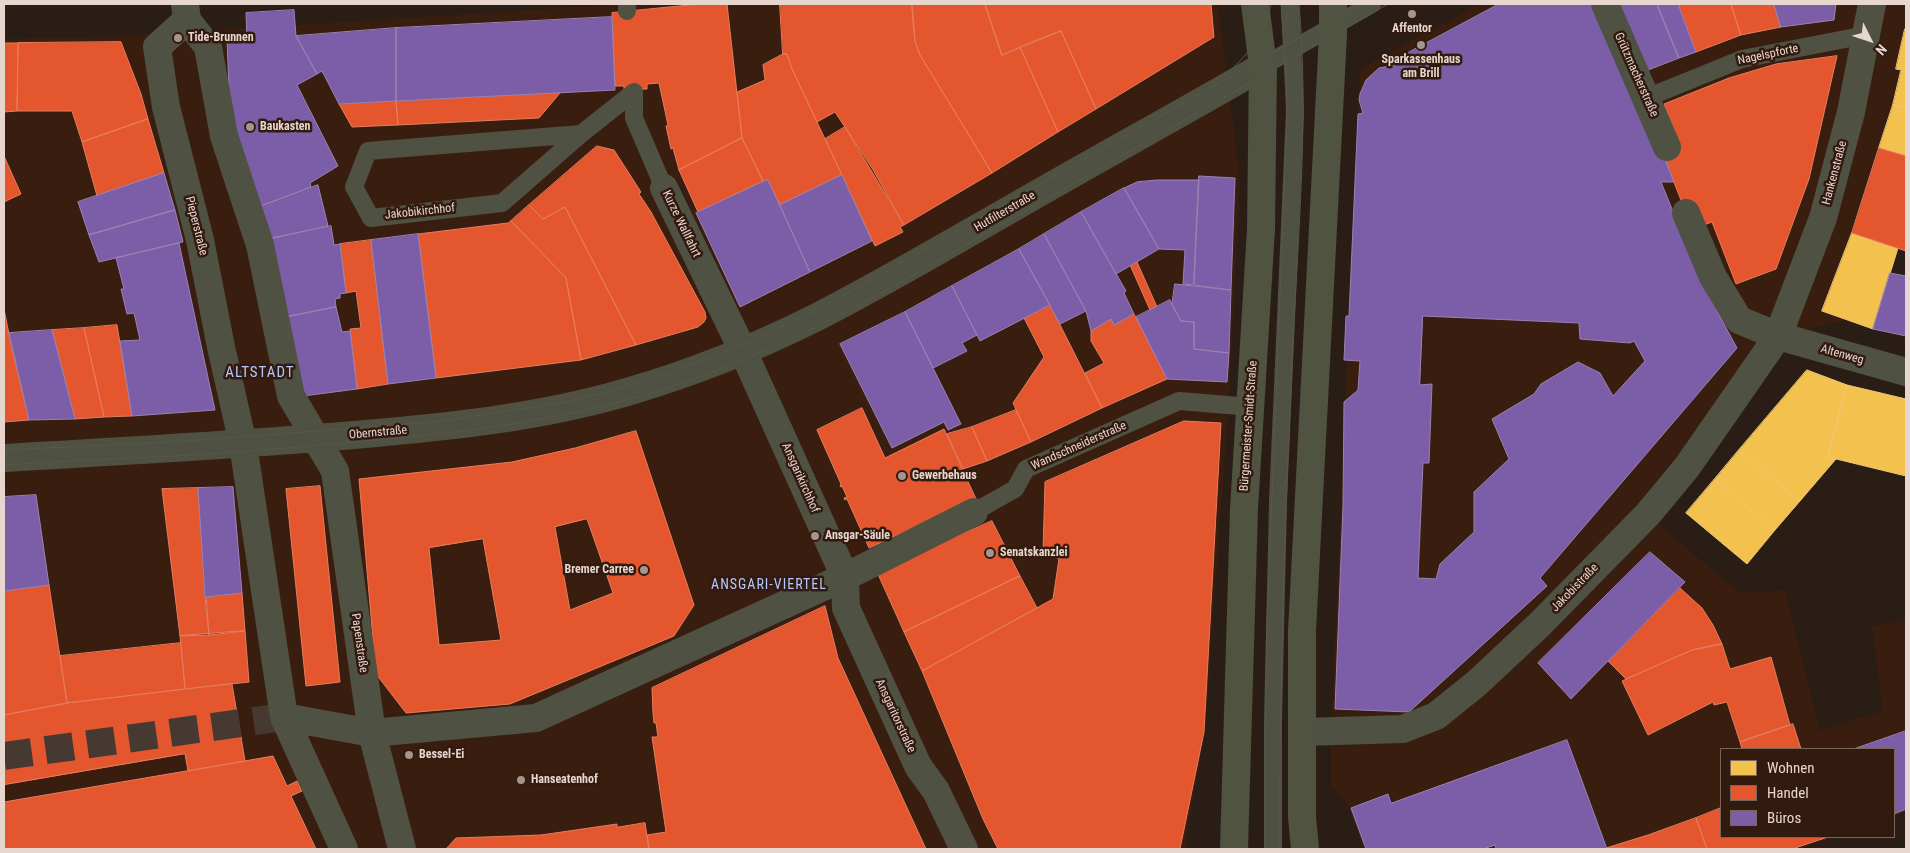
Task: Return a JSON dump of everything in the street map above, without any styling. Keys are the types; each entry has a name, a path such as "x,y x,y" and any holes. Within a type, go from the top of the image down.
{"main road":[{"name":"Bürgermeister-Smidt-Straße","path":"1234,849 1243,528 1261,229 1262,66 1255,4"},
{"path":"1305,849 1302,817 1302,631 1333,15"}],"street":[{"name":"Grützmacherstraße","path":"1605,4 1667,147"},
{"name":"Hankenstraße","path":"1778,336 1823,218 1852,112 1872,4"},
{"name":"Pieperstraße","path":"243,444 221,347 200,240 166,107 157,48 186,12 208,47 224,136 260,245 291,396 316,438"},
{"name":"Hutfilterstraße","path":"743,351 813,319 880,284 1262,66"},
{"name":"Kurze Wallfahrt","path":"664,188 743,351"},
{"path":"1686,213 1713,276 1739,320 1778,336"},
{"name":"Jakobistraße","path":"1303,732 1403,730 1436,716 1477,683 1540,624 1648,514 1687,467 1778,336"},
{"name":"Altenweg","path":"1778,336 1906,372"},
{"name":"Obernstraße","path":"4,458 243,444 443,428 519,418 624,393 685,374 743,351"},
{"name":"Ansgarikirchhof","path":"743,351 845,576"},
{"name":"Papenstraße","path":"316,438 335,470 372,733 402,849"},
{"path":"243,444 284,717 344,849"},
{"name":"Wandschneiderstraße","path":"845,576 974,512"},
{"path":"284,717 372,733 536,718 845,576"},
{"name":"Ansgaritorstraße","path":"845,576 846,608 918,766 936,791 964,849"}],"lane":[{"path":"1274,849 1274,644 1278,491 1295,110 1290,4"},
{"path":"1262,66 1292,49 1333,15 1372,4"},
{"name":"Nagelspforte","path":"1646,98 1742,59 1866,35"},
{"name":"Jakobikirchhof","path":"581,134 368,151 354,187 370,218 502,203 581,134 634,92"},
{"name":"Kurze Wallfahrt","path":"634,92 634,118 664,188"},
{"name":"Wandschneiderstraße","path":"974,512 1015,489 1026,469 1178,401 1251,407"}],"shaded area":[{"path":"624,4 1218,4 1240,179 1230,384 1205,733 1185,849 4,849 4,39 123,36"},
{"path":"1479,4 1906,4 1906,181 1862,316 1778,336 1644,512 1740,593 1785,590 1820,730 1883,711 1872,626 1906,620 1906,812 1895,817 1895,748 1720,748 1720,838 1832,838 1799,849 1364,849 1348,806 1331,784 1331,730 1360,69"}],"building: Wohnen":[{"path":"1906,29 1906,71 1896,69"},
{"path":"1901,71 1906,71 1906,108 1893,105"},
{"path":"1893,105 1906,108 1906,156 1879,148"},
{"path":"1852,233 1898,248 1873,329 1822,311"},
{"path":"1807,370 1847,385 1828,457 1836,459 1800,501 1739,450"},
{"path":"1847,385 1906,399 1906,476 1828,457"},
{"path":"1739,450 1800,501 1775,530 1714,480"},
{"path":"1714,480 1775,530 1747,564 1686,513"}],"building: Handel":[{"path":"700,4 727,4 742,138 679,170 673,148 671,149 659,83 647,84 647,89 624,90 624,86 615,86 612,13"},
{"path":"780,4 912,4 915,42 920,55 992,173 904,225 872,168 835,112 817,122 787,54 783,54"},
{"path":"912,4 985,4 1002,55 1020,47 1058,132 992,173 920,55 915,42"},
{"path":"985,4 1211,4 1214,37 1096,109 1061,31 1002,55"},
{"path":"1678,4 1731,4 1741,35 1696,52"},
{"path":"1731,4 1774,4 1781,27 1741,35"},
{"path":"1061,31 1096,109 1058,132 1020,47"},
{"path":"121,42 141,94 148,119 82,142 72,111 17,111 18,43"},
{"path":"4,43 18,43 17,111 4,112"},
{"path":"783,54 787,54 792,69 842,175 780,205 768,180 763,181 742,138 737,92 765,80 763,65"},
{"path":"1837,56 1809,179 1776,269 1736,284 1712,222 1701,226 1686,213 1661,149 1679,142 1664,104 1729,78 1776,64"},
{"path":"560,93 539,118 398,125 396,101"},
{"path":"396,101 398,125 352,127 339,104"},
{"path":"148,119 164,173 97,196 82,142"},
{"path":"845,127 904,225 900,227 903,232 875,246 825,139"},
{"path":"742,138 763,181 698,212 679,170"},
{"path":"597,146 614,150 641,192 639,194 651,212 705,312 706,318 698,327 636,345 565,207 543,219 529,205"},
{"path":"1879,148 1906,156 1906,251 1852,233"},
{"path":"4,156 21,194 4,202"},
{"path":"529,205 543,219 565,207 636,345 581,360 566,278 511,221"},
{"path":"511,221 566,278 581,360 436,378 418,234 508,223"},
{"path":"371,240 388,384 357,389 350,329 361,328 356,291 346,293 340,244"},
{"path":"1137,262 1157,307 1150,310 1130,265"},
{"path":"1050,305 1102,408 1031,442 1013,403 1044,357 1024,318"},
{"path":"4,309 12,349 29,420 4,422"},
{"path":"1134,314 1167,379 1102,408 1085,373 1104,363 1091,341 1091,331 1111,319 1114,325"},
{"path":"117,325 132,416 104,417 84,328"},
{"path":"84,328 104,417 75,419 52,330"},
{"name":"Gewerbehaus","path":"862,408 885,458 944,429 976,499 869,548 847,499 845,500 844,498 847,497 842,486 840,487 841,484 817,430"},
{"path":"1016,410 1031,442 987,461 972,427"},
{"path":"1184,421 1221,423 1204,732 1180,849 998,849 983,819 922,671 1053,599 1059,559 1043,552 1045,482"},
{"path":"972,427 987,461 963,469 947,434"},
{"name":"Bremer Carree","path":"636,431 694,605 674,636 510,704 406,713 376,674 359,479 512,462 575,448","holes":["587,519 613,593 570,610 555,527","483,539 501,640 439,645 429,548"]},
{"path":"320,486 340,682 306,686 286,489"},
{"path":"198,488 209,635 180,636 162,489"},
{"path":"992,521 1020,576 904,632 877,572"},
{"path":"1020,576 1037,608 922,671 904,632"},
{"path":"49,585 67,703 4,715 4,591"},
{"path":"1680,588 1702,608 1722,644 1692,650 1626,679 1608,661"},
{"path":"242,593 245,631 209,635 205,597"},
{"path":"825,606 838,658 926,849 649,849 647,835 666,832 652,737 658,737 656,723 654,723 652,688"},
{"path":"245,631 249,682 185,689 180,636"},
{"path":"181,643 185,689 67,703 60,656"},
{"path":"1722,644 1730,669 1771,657 1790,725 1740,742 1727,702 1714,705 1713,702 1648,735 1622,681 1692,650"},
{"path":"232,684 245,761 4,802 4,715 67,703"},
{"path":"1793,724 1801,748 1742,748 1740,742"},
{"path":"185,754 188,771 273,756 287,786 297,781 302,791 291,796 316,849 4,849 4,785"},
{"path":"1720,808 1720,838 1825,838 1792,849 1707,849 1696,818"},
{"path":"1696,818 1707,849 1606,848 1648,835"},
{"path":"645,823 649,849 446,849 456,838 541,835 617,824 617,827"}],"building: Büros":[{"path":"1499,4 1597,4 1674,182 1661,182 1703,285 1737,348 1540,578 1547,586 1409,712 1335,709 1343,506 1344,402 1358,390 1360,361 1344,360 1346,316 1349,316 1358,114 1363,113 1359,100 1366,80 1379,68 1395,65 1393,61","holes":["1423,316 1579,323 1580,339 1630,343 1634,341 1645,361 1613,396 1600,373 1578,362 1541,384 1534,394 1492,419 1509,459 1474,492 1474,532 1440,564 1436,579 1418,578 1423,463 1429,463 1432,384 1420,385"]},
{"path":"1613,4 1657,4 1679,58 1643,72"},
{"path":"1657,4 1678,4 1696,52 1679,58"},
{"path":"1774,4 1836,4 1834,20 1781,27"},
{"path":"294,10 296,36 317,74 297,85 338,166 310,183 311,187 258,207 235,132 229,89 227,39 247,39 246,13"},
{"path":"612,17 615,90 396,101 396,28"},
{"path":"396,28 396,101 339,104 322,71 317,74 296,36"},
{"path":"164,173 175,210 89,235 78,202"},
{"path":"842,175 872,241 810,272 780,205"},
{"path":"1199,176 1235,178 1231,290 1194,285"},
{"path":"768,180 810,272 740,307 696,213"},
{"path":"1199,180 1194,285 1183,284 1185,250 1159,249 1124,188 1137,182"},
{"path":"318,185 328,226 269,239 260,207"},
{"path":"1124,188 1159,249 1116,274 1081,212"},
{"path":"175,210 183,242 99,262 89,235"},
{"path":"1081,212 1126,291 1124,293 1134,314 1114,325 1111,319 1091,331 1086,311 1044,234"},
{"path":"331,226 334,245 340,244 346,293 340,294 340,298 335,299 336,307 286,317 269,239"},
{"path":"418,234 436,378 388,384 371,240"},
{"path":"1044,234 1086,311 1060,324 1019,249"},
{"path":"179,243 215,410 132,416 120,341 140,340 134,313 127,314 121,289 124,289 116,258"},
{"path":"1019,249 1050,305 980,341 952,286"},
{"path":"1890,273 1906,276 1906,336 1873,329"},
{"path":"1175,284 1231,290 1229,353 1194,349 1194,322 1181,321 1172,305"},
{"path":"952,286 977,335 962,343 967,351 933,368 905,312"},
{"path":"1170,300 1181,321 1194,322 1194,349 1229,353 1227,382 1167,379 1136,317"},
{"path":"336,307 342,332 350,331 357,389 303,396 286,317"},
{"path":"905,312 961,424 948,430 944,422 892,448 840,344"},
{"path":"52,330 75,419 29,420 9,333"},
{"path":"233,487 242,593 205,597 198,488"},
{"path":"36,495 49,585 4,591 4,497"},
{"path":"1650,552 1685,582 1571,699 1538,663"},
{"path":"1906,731 1906,809 1895,814 1895,748 1857,748"},
{"path":"1567,740 1607,849 1496,849 1495,845 1483,849 1366,849 1351,808 1388,794 1391,803"}],"tunnel":[{"path":"4,756 284,717"}],"tram line":[{"path":"1224,76 1240,61 1260,35 1271,4"},
{"path":"1265,849 1267,620 1287,120 1281,4"},
{"path":"1285,22 1290,4"},
{"path":"1280,849 1280,723 1285,533 1303,131 1302,46 1299,4"},
{"path":"4,450 172,442 436,422 566,402 612,391 670,373 747,343 821,308 1359,4"},
{"path":"4,465 232,452 400,438 502,426 569,414 677,385 783,343 885,291 1388,4"}],"place":[{"name":"Affentor","path":"1412,14"},
{"name":"Tide-Brunnen","path":"178,38"},
{"name":"Sparkassenhaus am Brill","path":"1421,45"},
{"name":"Baukasten","path":"250,127"},
{"name":"Gewerbehaus","path":"902,476"},
{"name":"Ansgar-Säule","path":"815,536"},
{"name":"Senatskanzlei","path":"990,553"},
{"name":"Bremer Carree","path":"644,570"},
{"name":"Bessel-Ei","path":"409,755"},
{"name":"Hanseatenhof","path":"521,780"}],"district":[{"name":"ALTSTADT","path":"260,373"},
{"name":"ANSGARI-VIERTEL","path":"769,585"}]}
